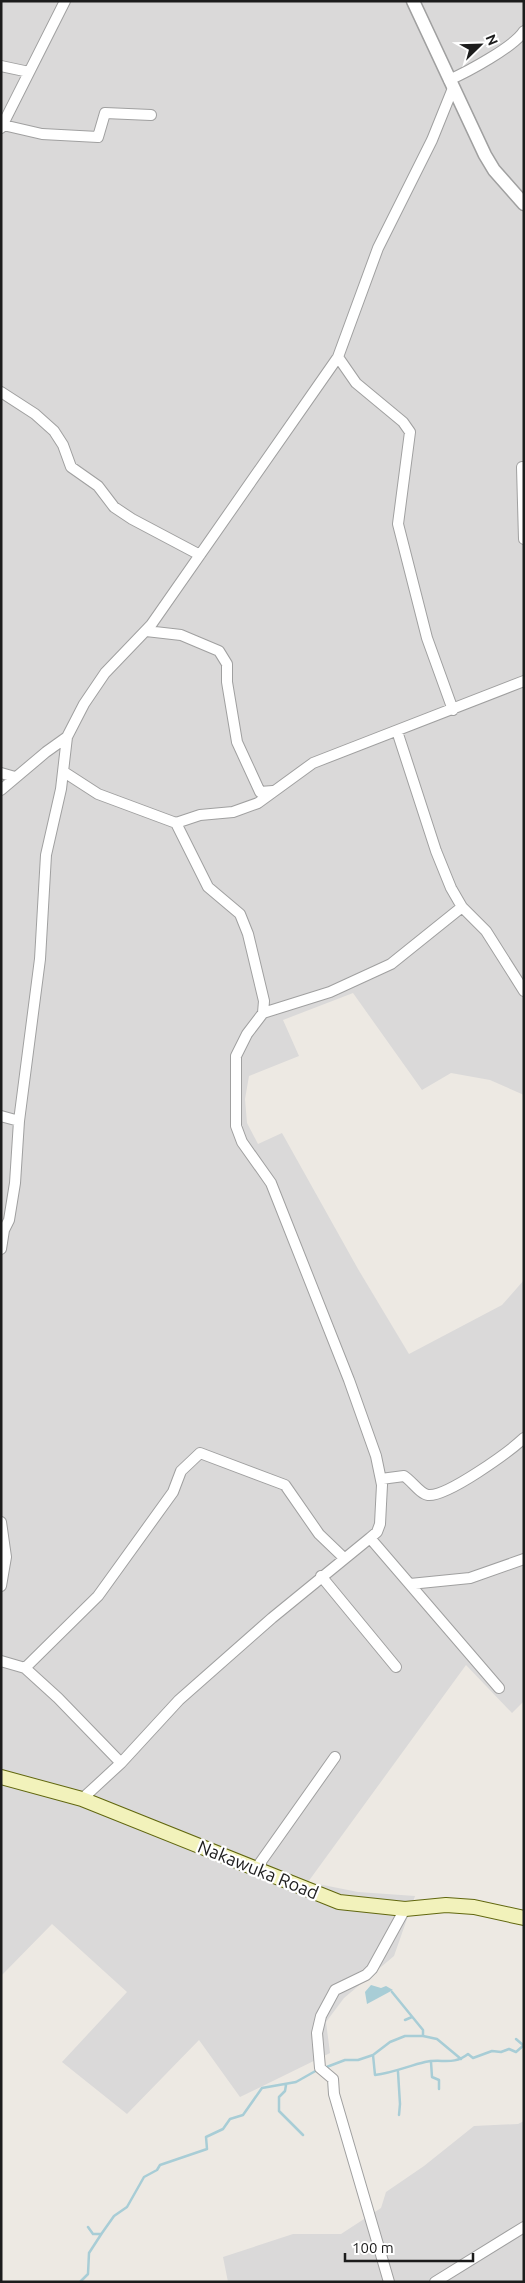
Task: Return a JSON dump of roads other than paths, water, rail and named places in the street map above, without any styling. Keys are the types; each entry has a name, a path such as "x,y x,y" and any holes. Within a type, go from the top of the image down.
{"main road":[{"name":"Nakawuka Road","path":"1,1778 82,1799 255,1870 339,1902 406,1910 446,1905 474,1907 524,1918"}],"street":[{"path":"65,1 2,127 42,134 98,136 105,113 151,115"},
{"path":"413,1 451,84 494,170 524,204"},
{"path":"1,1249 3,1230 9,1220 15,1183 19,1121 40,959 46,855 64,772 67,737 84,704 105,673 146,632 338,356 378,248 432,140 451,84 483,60 512,45 524,31"},
{"path":"1,66 29,72"},
{"path":"338,356 356,383 403,422 410,432 398,524 427,638 453,710"},
{"path":"1,392 35,414 54,431 63,445 71,467 98,486 114,507 132,519 200,555"},
{"path":"522,467 524,539"},
{"path":"146,632 181,635 219,651 227,664 227,682 237,742 260,792 274,791"},
{"path":"64,772 98,794 176,823 200,815 246,809 313,763 524,681"},
{"path":"397,731 436,851 451,888 462,907 486,931 522,984"},
{"path":"1,790 67,737"},
{"path":"46,752 64,759"},
{"path":"1,773 15,778"},
{"path":"82,1799 121,1763 179,1700 321,1576 377,1532 380,1524 381,1479 376,1456 349,1380 271,1183 238,1134 236,1056 246,1034 262,1013 263,996 244,919 208,887 176,823"},
{"path":"262,1013 330,992 391,964 462,907"},
{"path":"1,1116 19,1121"},
{"path":"381,1479 404,1476 426,1494 433,1494 451,1488 476,1473 524,1438"},
{"path":"24,1668 98,1596 173,1492 181,1471 200,1453 285,1485 319,1534 344,1558"},
{"path":"1,1522 6,1557 1,1586"},
{"path":"370,1538 499,1688"},
{"path":"410,1584 470,1578 524,1559"},
{"path":"321,1576 396,1667"},
{"path":"1,1661 24,1668 58,1698 121,1763"},
{"path":"255,1870 335,1757"},
{"path":"389,2282 334,2094 333,2079 320,2068 317,2033 321,2016 335,1990 366,1975 372,1969 406,1910"},
{"path":"435,2282 524,2227"}],"water":[{"path":"371,1985 381,1988 386,1986 393,1990 367,2004 365,1992"}],"waterway":[{"path":"392,1992 423,2030 423,2036 437,2039 461,2059"},
{"path":"405,2020 412,2017"},
{"path":"373,2055 390,2042 405,2036 423,2036"},
{"path":"516,2039 523,2045"},
{"path":"324,2068 345,2060 358,2060 373,2055 375,2075 425,2062 457,2060 468,2054 473,2058 492,2051 501,2052 509,2049 516,2052 524,2045"},
{"path":"431,2062 432,2077 439,2080 439,2089"},
{"path":"80,2282 88,2274 89,2253 114,2216 127,2207 144,2177 157,2170 160,2165 207,2149 206,2137 223,2129 230,2119 243,2115 262,2088 296,2082 319,2069"},
{"path":"398,2072 399,2115"},
{"path":"286,2085 285,2091 279,2097 279,2111 303,2135"},
{"path":"88,2227 93,2234 100,2234"}]}
